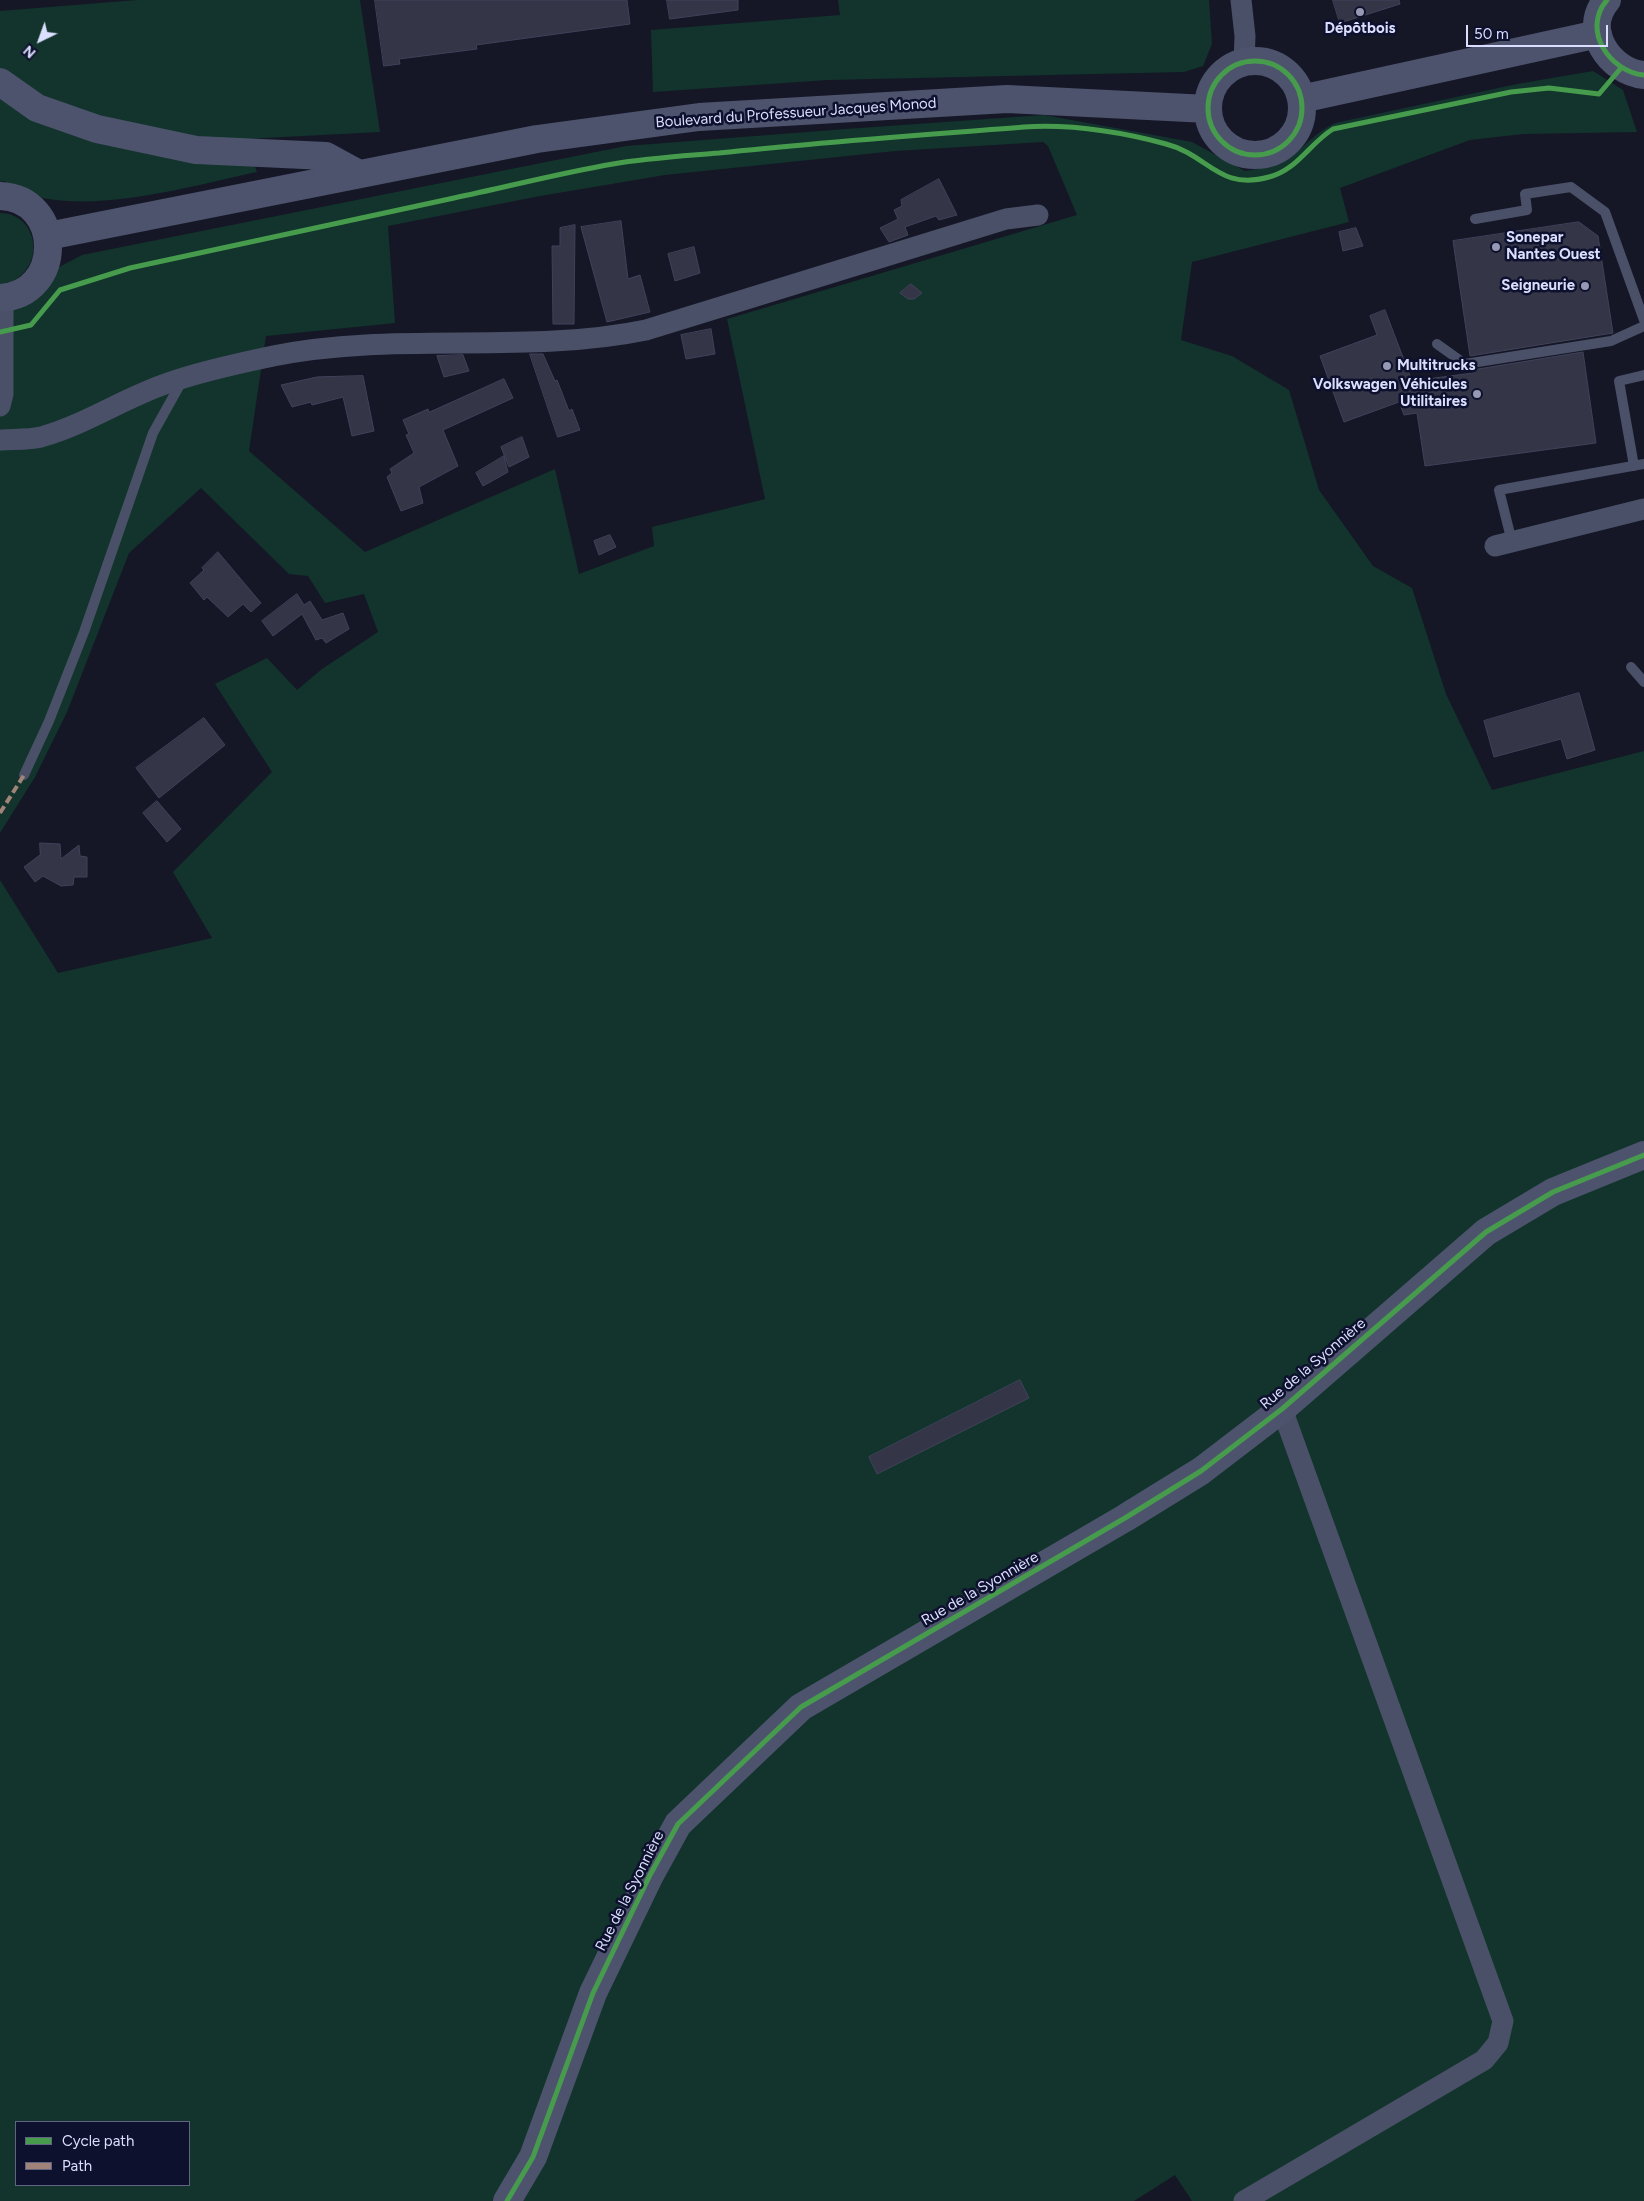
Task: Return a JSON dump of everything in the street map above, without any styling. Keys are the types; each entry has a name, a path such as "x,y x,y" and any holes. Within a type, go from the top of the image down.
{"main road":[{"path":"1607,0 1599,18 1598,34 1601,44 1612,62 1634,74 1644,75"},
{"path":"1301,99 1598,34"},
{"path":"1259,61 1280,69 1296,85 1301,99 1302,115 1297,130 1288,142 1275,151 1260,155 1244,154 1224,143 1210,124 1208,109 1210,93 1218,79 1229,68 1244,62 1259,61"},
{"path":"0,82 37,108 96,129 196,150 326,156 359,174"},
{"name":"Boulevard du Professueur Jacques Monod","path":"48,236 537,139 699,117 1007,99 1208,109"},
{"path":"0,196 18,200 32,209 42,221 48,236 49,253 44,270 34,284 19,294 1,298"},
{"name":"Rue de la Syonnière","path":"507,2201 533,2156 593,1994 650,1875 678,1824 801,1707 1134,1513 1201,1471 1282,1409 1486,1232 1553,1192 1644,1155"}],"street":[{"path":"1241,0 1245,36 1244,62"},
{"path":"0,440 40,437 74,426 183,378 306,351 380,345 608,338 646,330 1006,219 1038,215"},
{"path":"0,406 3,394 1,298"},
{"path":"1503,544 1644,510"},
{"path":"1244,2201 1484,2060 1498,2044 1503,2021 1282,1409"}],"lane":[{"path":"1475,219 1526,210 1524,194 1571,187 1605,212 1644,320"},
{"path":"1437,344 1465,364 1611,341 1644,326"},
{"path":"1503,544 1499,490 1639,465 1619,381 1644,376"},
{"path":"24,775 49,721 84,632 153,433 183,378"},
{"path":"1631,667 1644,682"}],"green space":[{"path":"137,0 360,0 380,132 245,139 257,172 173,191 112,200 54,200 25,193 4,181 0,182 0,11"},
{"path":"838,0 1209,0 1212,44 1203,66 1184,72 828,80 653,92 651,30 840,15"},
{"path":"1593,71 1623,90 1637,132 1523,134 1470,140 1340,188 1349,222 1192,262 1181,340 1232,356 1289,390 1319,490 1373,566 1412,588 1446,694 1492,790 1644,751 1644,2201 1192,2201 1175,2175 1134,2201 0,2201 0,880 58,973 212,938 173,872 272,772 215,684 267,658 297,690 322,669 378,632 364,594 325,603 308,576 289,574 201,488 129,553 67,712 35,777 0,833 0,298 82,255 626,146 1044,115 1192,142 1245,171 1271,166 1289,158 1318,133 1335,123 1517,84","holes":["1043,142 1048,146 1077,215 727,319 765,499 652,527 654,546 579,574 555,469 365,552 249,451 266,336 395,323 388,226 540,196 665,175 895,151"]},
{"path":"0,213 13,216 24,223 30,233 33,245 32,258 26,270 16,279 0,286"}],"building":[{"path":"375,0 627,0 630,24 476,45 477,49 399,59 400,64 384,66"},
{"path":"667,0 738,0 738,10 670,19"},
{"name":"Dépôtbois","path":"1333,0 1399,0 1400,4 1340,23"},
{"path":"939,179 957,215 939,220 936,216 905,227 908,235 889,242 880,228 898,219 894,210 902,206 901,200"},
{"path":"621,221 628,279 640,275 650,312 607,322 581,227"},
{"path":"1579,222 1598,236 1613,333 1470,356 1453,241"},
{"path":"575,225 574,324 553,324 552,246 560,246 560,228"},
{"path":"1356,228 1363,246 1343,251 1339,232"},
{"path":"694,247 700,273 675,281 668,254"},
{"path":"911,284 922,293 914,299 908,299 900,293"},
{"path":"1385,310 1412,381 1473,373 1472,370 1583,352 1596,443 1425,466 1417,413 1404,415 1399,402 1344,422 1320,356 1377,335 1370,316"},
{"path":"711,329 715,354 686,359 681,335"},
{"path":"530,354 543,354 555,381 557,380 569,411 572,409 580,430 558,437"},
{"path":"463,355 469,371 444,377 437,356"},
{"path":"363,376 374,431 352,436 343,397 312,405 311,402 292,407 281,385 317,377"},
{"path":"504,379 513,398 443,430 458,466 419,487 423,503 401,511 387,477 392,473 390,469 414,453 406,435 409,434 403,420 428,409 429,412"},
{"path":"522,437 529,457 509,467 501,447"},
{"path":"504,456 508,472 483,486 476,473"},
{"path":"610,535 616,547 599,555 594,541"},
{"path":"218,552 261,603 251,612 243,604 228,617 207,597 204,600 190,583 204,570 202,568"},
{"path":"297,594 304,605 310,601 322,620 343,613 349,629 326,643 322,638 316,640 302,614 273,636 262,621"},
{"path":"1579,693 1595,750 1567,759 1561,739 1494,757 1484,721"},
{"path":"204,718 225,745 159,798 136,768"},
{"path":"157,801 181,829 167,842 143,813"},
{"path":"40,843 60,844 61,859 79,845 80,856 87,857 87,877 74,877 73,885 61,886 43,876 35,882 24,867 40,855"},
{"path":"1020,1380 1029,1398 877,1474 869,1457"}],"marked path":[{"path":"0,813 24,775"}],"cycle path":[{"path":"1607,0 1600,12 1597,24 1598,36 1603,48 1610,58 1620,66 1644,75"},
{"path":"1255,61 1273,65 1288,75 1298,90 1302,108 1298,126 1288,141 1273,151 1255,155 1237,151 1222,141 1212,126 1208,108 1212,90 1222,75 1237,65 1255,61"},
{"path":"0,332 31,325 60,290 130,268 613,164 833,142 1042,126 1114,133 1166,144 1181,149 1225,176 1252,180 1279,174 1287,169 1333,129 1511,92 1549,88 1599,94 1621,68"},
{"path":"507,2201 533,2157 593,1993 650,1875 678,1824 801,1707 1125,1518 1201,1471 1282,1409 1486,1232 1553,1192 1644,1155"}],"place":[{"name":"Dépôtbois","path":"1360,12"},
{"name":"Sonepar Nantes Ouest","path":"1496,247"},
{"name":"Seigneurie","path":"1585,286"},
{"name":"Multitrucks","path":"1387,366"},
{"name":"Volkswagen Véhicules Utilitaires","path":"1477,394"}]}
